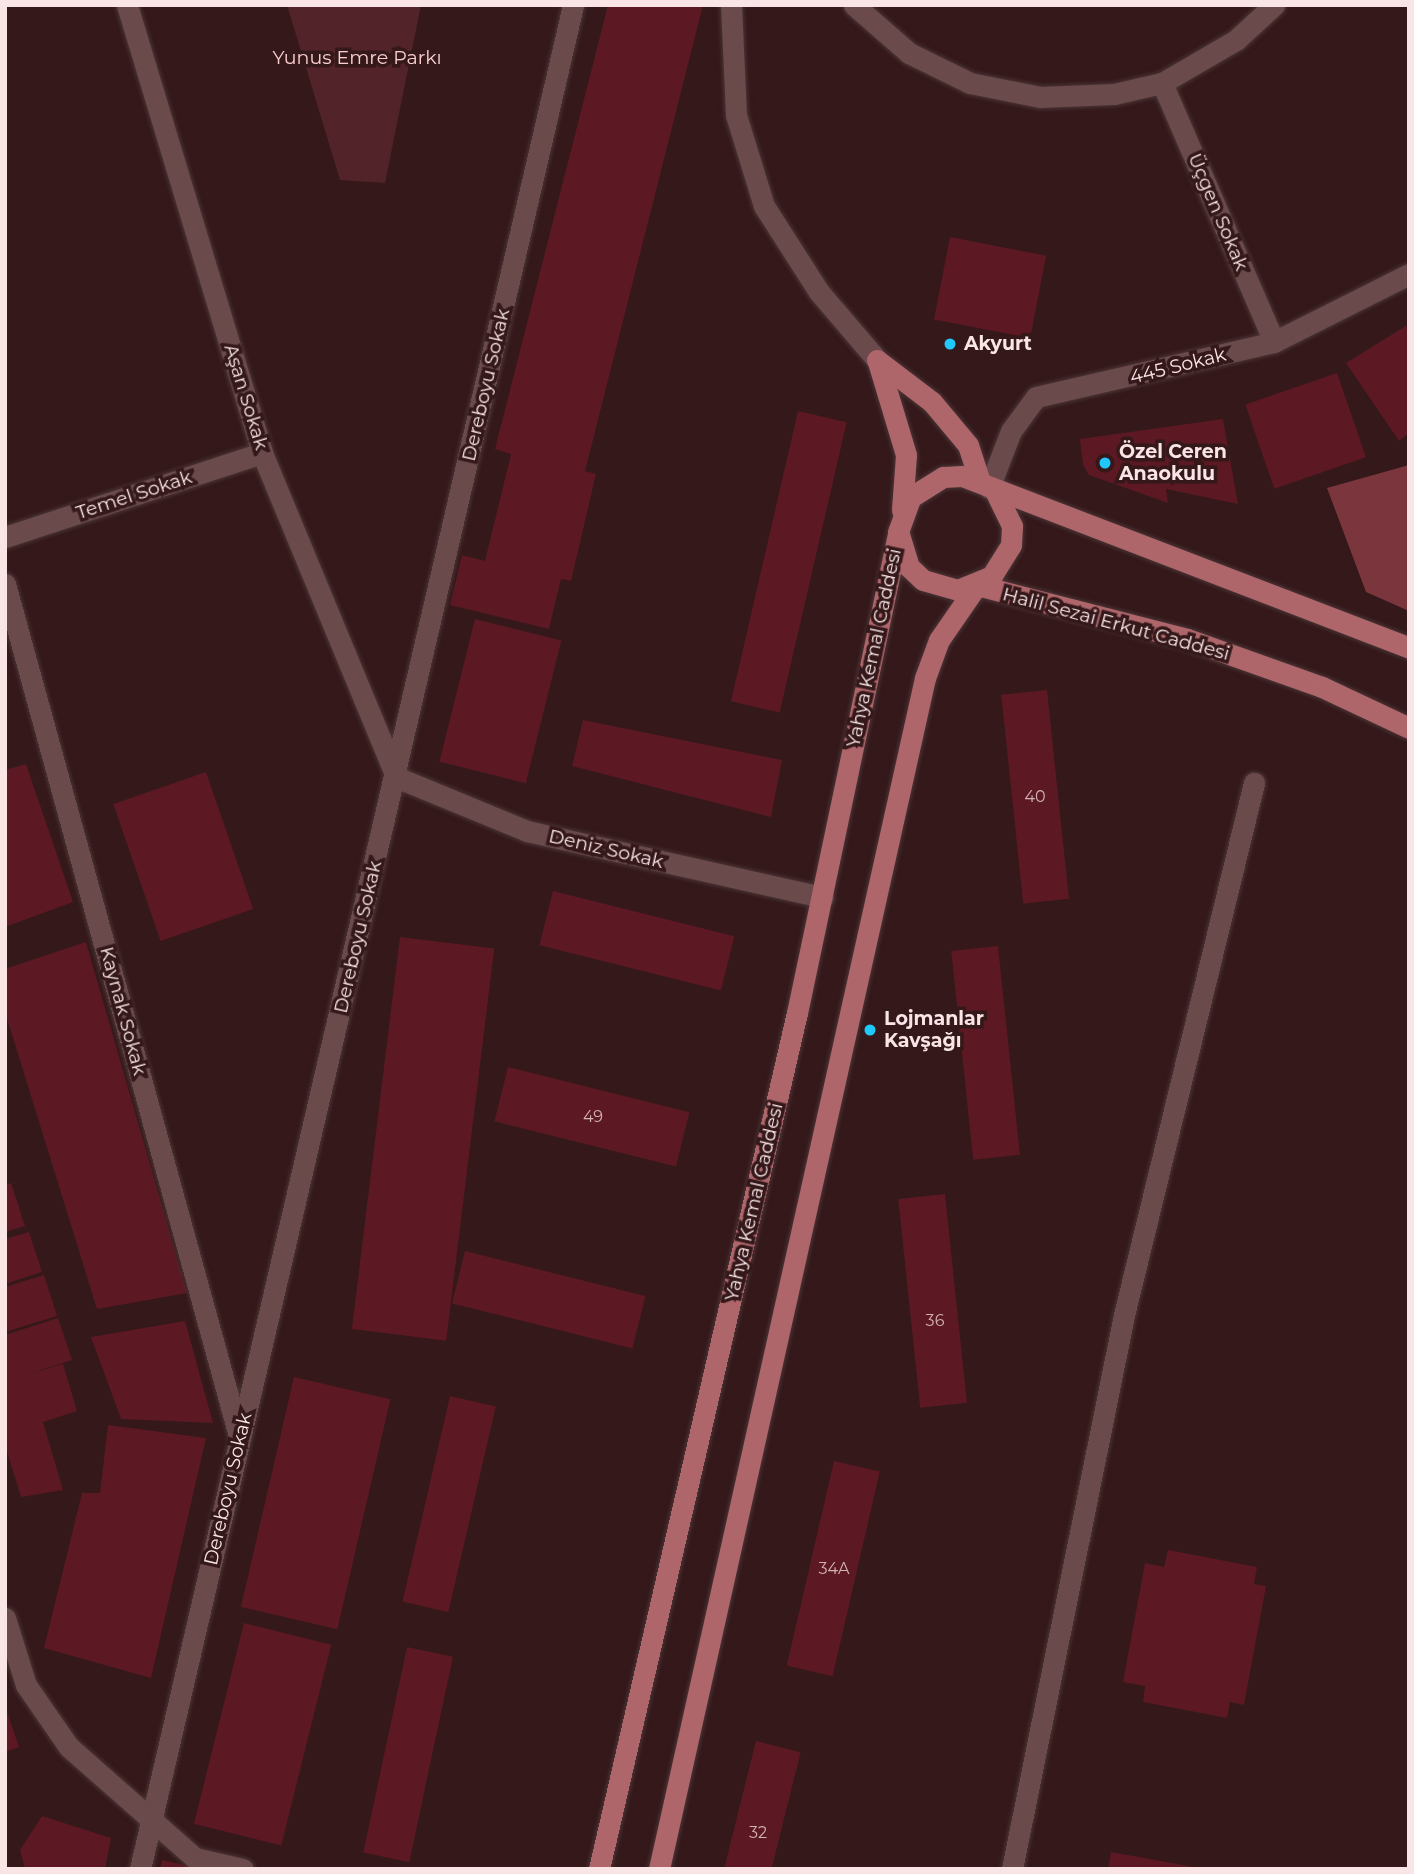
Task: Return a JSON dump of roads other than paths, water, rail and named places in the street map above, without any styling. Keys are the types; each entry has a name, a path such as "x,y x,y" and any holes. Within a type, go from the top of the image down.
{"main road":[{"path":"877,360 932,402 961,437 988,488"},
{"path":"877,360 906,455 900,523"},
{"path":"900,523 911,497 943,477 988,488 1409,648"},
{"name":"Halil Sezai Erkut Caddesi","path":"977,586 1004,562 1011,545 1009,517 988,488"},
{"name":"Halil Sezai Erkut Caddesi","path":"900,523 909,567 923,580 958,590 977,586 1187,639 1322,687 1409,728"},
{"name":"Yahya Kemal Caddesi","path":"599,1869 822,897 900,523"},
{"path":"659,1869 925,678 939,640 977,586"}],"street":[{"name":"Aşan Sokak","path":"127,5 262,453 396,777"},
{"name":"Dereboyu Sokak","path":"140,1869 396,777 573,5"},
{"path":"731,5 736,115 764,206 819,292 877,360"},
{"path":"854,5 909,53 970,83 1040,97 1114,94 1162,83 1236,40 1274,5"},
{"name":"Üçgen Sokak","path":"1162,83 1274,342"},
{"name":"445 Sokak","path":"988,488 1011,431 1035,397 1274,342 1409,274"},
{"name":"Temel Sokak","path":"5,537 262,453"},
{"name":"Kaynak Sokak","path":"5,584 240,1438"},
{"name":"Deniz Sokak","path":"396,777 527,831 822,897"},
{"path":"1012,1869 1124,1315 1254,783"},
{"path":"5,1618 26,1685 69,1747 154,1816 195,1858 243,1869"}],"place":[{"name":"Akyurt","path":"950,344"},
{"name":"Özel Ceren Anaokulu","path":"1105,463"},
{"name":"Lojmanlar Kavşağı","path":"870,1030"}],"park label":[{"name":"Yunus Emre Parkı","path":"357,58"}]}
